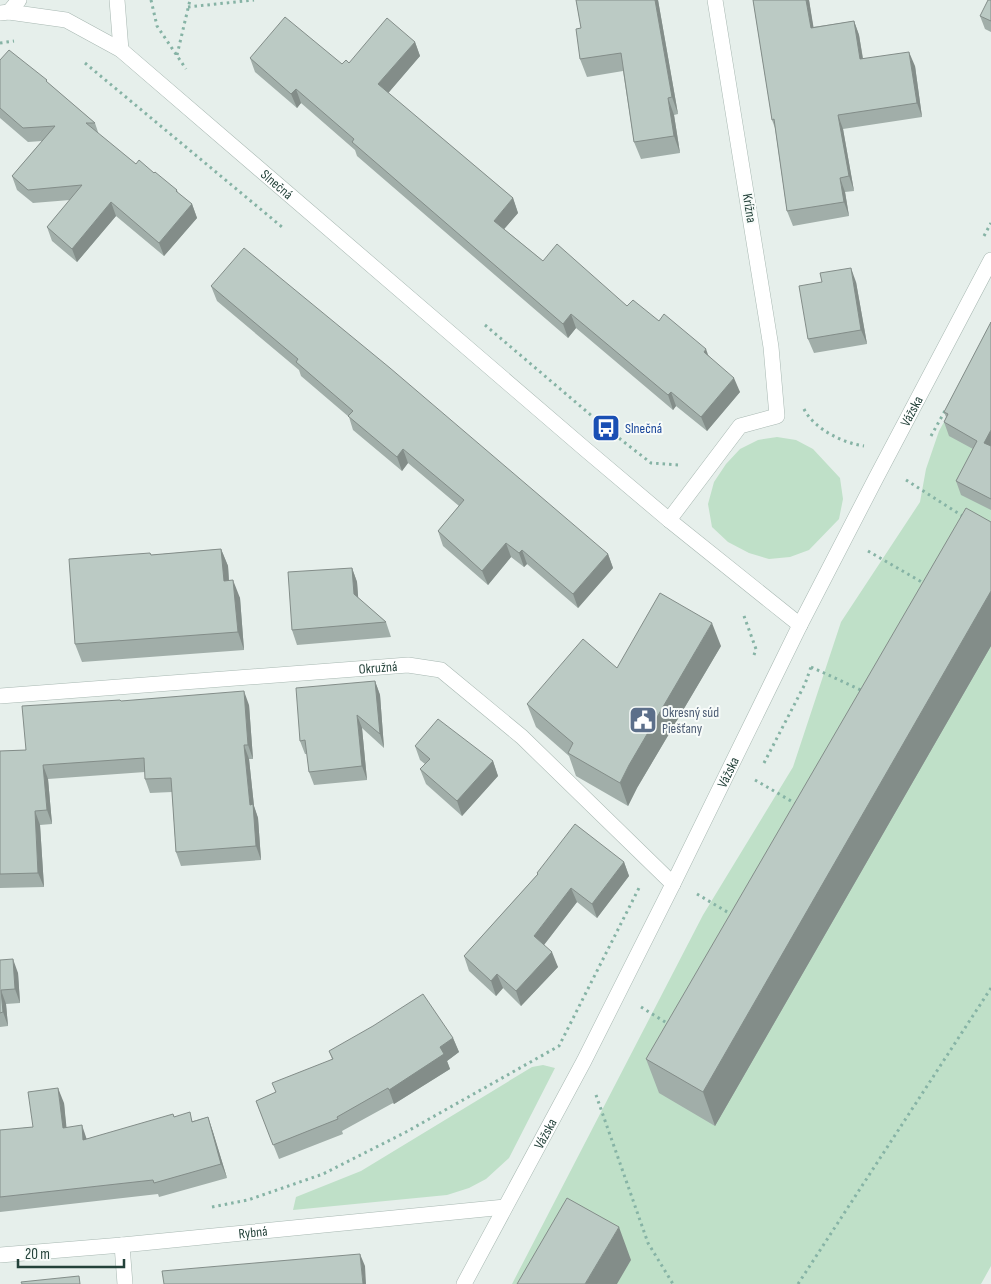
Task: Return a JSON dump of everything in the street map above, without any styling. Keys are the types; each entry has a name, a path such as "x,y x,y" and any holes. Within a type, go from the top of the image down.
{"street":[{"path":"5,13 19,0"},
{"path":"117,0 121,50"},
{"name":"Krížna","path":"668,520 740,426 777,416 771,347 757,252 715,0"},
{"name":"Slnečná","path":"5,13 66,20 121,50 668,520 800,625"},
{"name":"Vážska","path":"464,1284 584,1061 800,625 991,260"},
{"name":"Okružná","path":"0,696 408,665 441,670 522,736 673,884"},
{"name":"Rybná","path":"0,1255 504,1207"},
{"path":"122,1244 125,1284"}],"path":[{"path":"151,0 157,26 190,75"},
{"path":"176,55 190,0"},
{"path":"188,7 254,0"},
{"path":"81,59 284,228"},
{"path":"982,240 991,223"},
{"path":"478,319 606,428 651,463 678,466 685,460"},
{"path":"776,396 800,401 807,416 836,438 864,447 870,441"},
{"path":"906,480 968,519"},
{"path":"865,549 930,586"},
{"path":"738,611 745,617 756,649 753,658"},
{"path":"811,667 869,694"},
{"path":"755,780 803,808"},
{"path":"210,1208 248,1200 323,1174 406,1132 559,1046 652,862"},
{"path":"696,893 738,918"},
{"path":"798,1284 991,988"},
{"path":"639,1005 676,1028"},
{"path":"559,1046 584,1061 648,1243 673,1284"}],"green space":[{"path":"991,337 991,1266 981,1284 512,1284 703,915 793,767 841,622 920,502 926,469 939,431"},
{"path":"777,437 796,440 813,449 840,478 843,499 839,519 809,550 790,557 769,559 749,553 728,542 712,527 708,504 714,482 726,464 740,449 758,440"},
{"path":"543,1065 555,1068 509,1158 486,1179 469,1188 447,1195 293,1210 296,1197 361,1171 532,1067"}],"building":[{"path":"576,0 655,0 672,97 668,98 674,136 634,142 621,53 580,59 576,29 581,28"},
{"path":"753,0 806,0 811,28 854,21 860,59 909,52 917,103 838,115 849,176 840,178 844,202 787,211 774,119 772,120"},
{"path":"988,0 991,0 991,21 980,16"},
{"path":"285,17 342,64 346,60 349,63 387,18 415,42 378,84 513,198 494,221 543,261 557,244 627,306 633,300 659,321 664,314 706,349 704,352 734,378 701,417 671,392 668,395 571,314 563,324 352,142 354,139 296,89 291,94 250,58"},
{"path":"9,50 47,80 95,123 86,123 136,164 139,160 155,172 192,204 159,243 111,202 72,249 47,227 82,185 28,190 12,176 55,126 23,128 0,108 0,60"},
{"path":"244,248 390,368 608,554 573,594 522,550 519,553 506,543 482,571 438,531 464,500 403,449 397,457 348,416 353,411 296,362 298,359 211,286"},
{"path":"851,268 861,330 808,339 799,286 822,282 820,273"},
{"path":"991,322 991,430 984,443 991,446 991,499 956,481 977,441 944,422 948,414 944,412"},
{"path":"966,508 991,522 991,591 703,1092 646,1059"},
{"path":"221,549 224,581 233,580 238,632 75,644 69,559"},
{"path":"352,568 354,594 386,622 292,630 288,572"},
{"path":"660,593 712,623 620,783 568,753 573,743 527,704 583,639 617,668"},
{"path":"375,681 380,734 357,715 362,766 309,772 305,740 300,741 296,688"},
{"path":"244,691 248,745 244,745 250,805 253,804 256,846 176,852 171,778 145,779 144,758 43,765 47,810 35,811 38,873 0,874 0,751 26,750 22,706 121,701"},
{"path":"438,719 493,761 457,801 420,769 430,759 415,746"},
{"path":"575,824 624,862 592,904 571,888 534,936 552,952 516,991 497,974 491,981 464,956 538,874"},
{"path":"13,959 15,989 1,990 3,1012 0,1013 0,960"},
{"path":"423,994 453,1038 440,1047 444,1054 389,1090 388,1088 337,1117 338,1119 273,1145 256,1101 276,1092 272,1083 333,1059 329,1051"},
{"path":"58,1088 63,1128 82,1125 83,1140 173,1114 174,1117 190,1112 192,1122 208,1117 221,1164 154,1183 153,1180 0,1197 0,1130 33,1127 28,1092"},
{"path":"567,1198 619,1227 585,1284 517,1284"},
{"path":"360,1254 363,1284 164,1284 162,1271"},
{"path":"79,1276 80,1284 22,1284 21,1282"}],"place":[{"name":"Slnečná","path":"606,428"},
{"name":"Okresný súd Piešťany","path":"643,720"}]}
